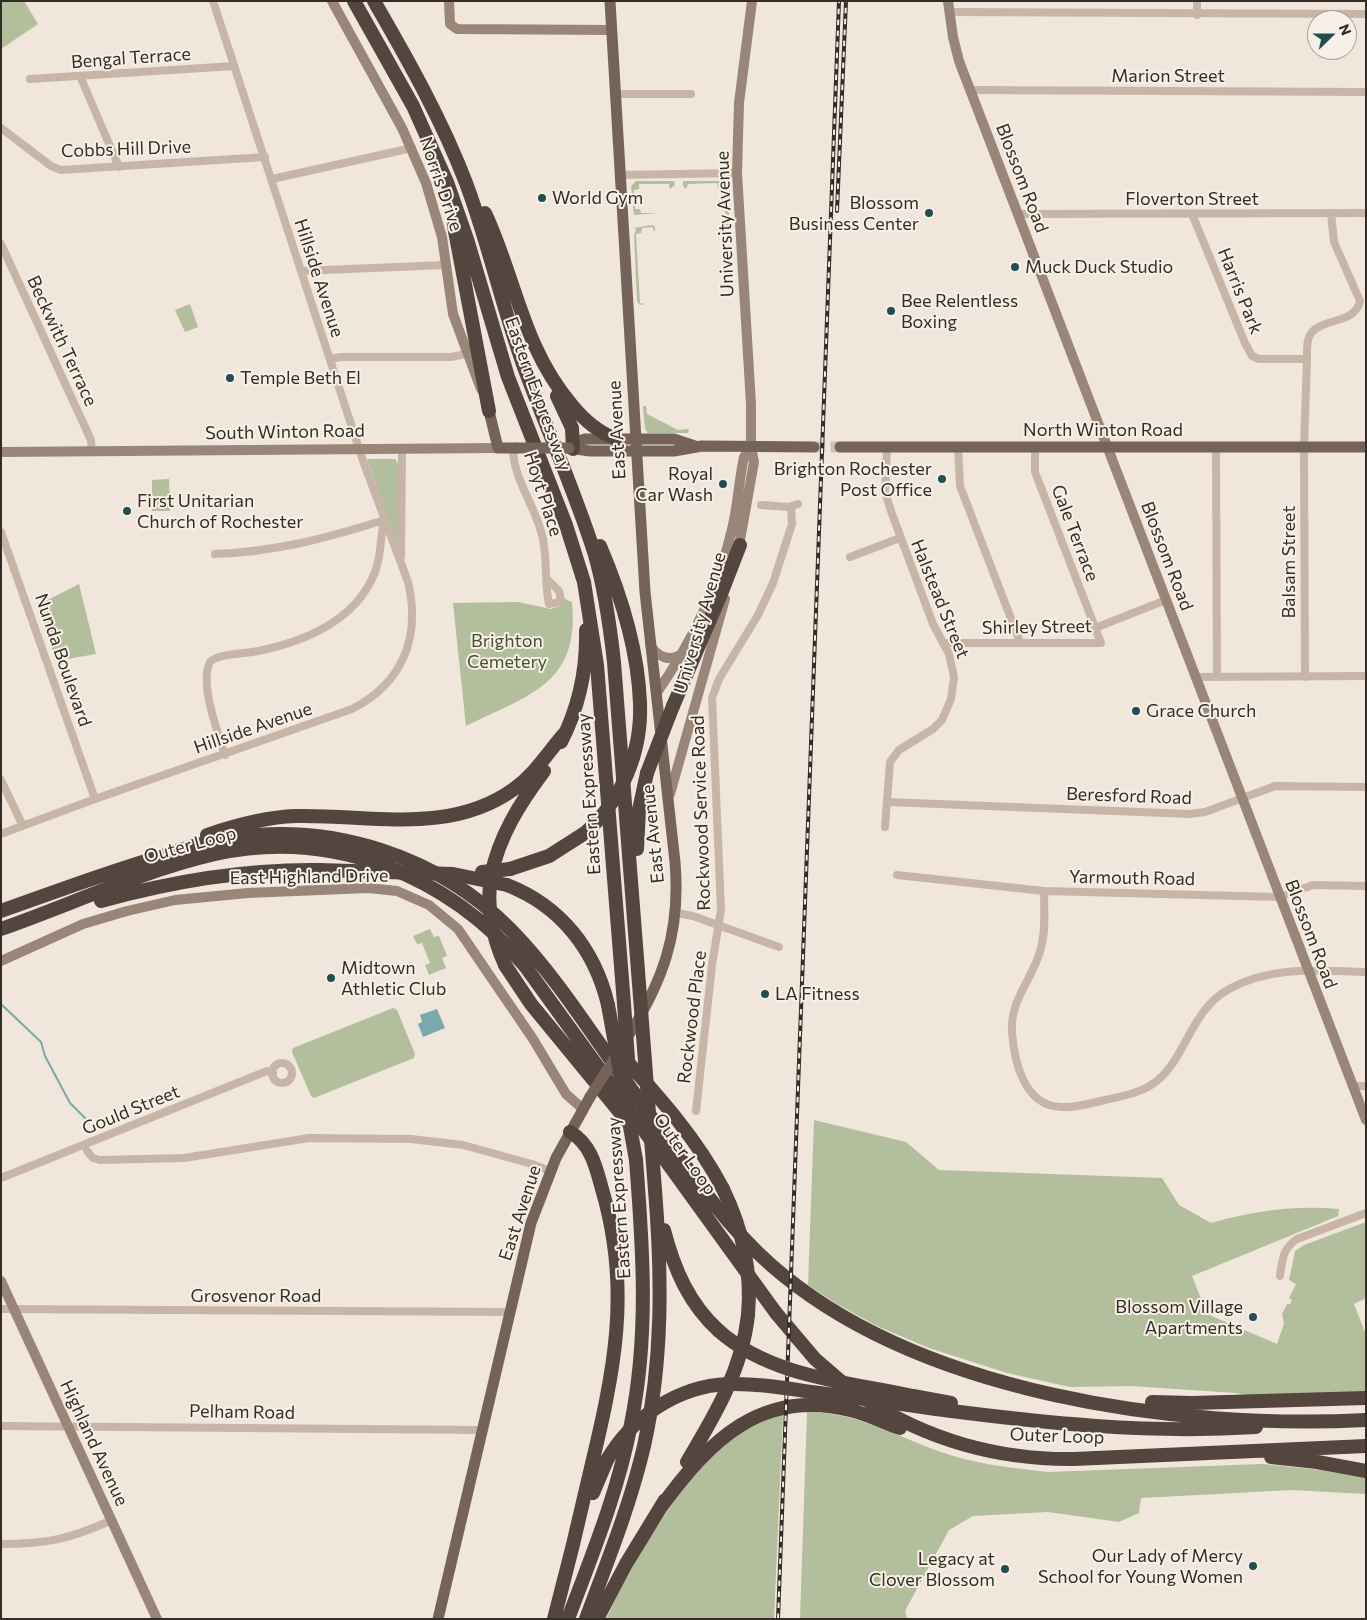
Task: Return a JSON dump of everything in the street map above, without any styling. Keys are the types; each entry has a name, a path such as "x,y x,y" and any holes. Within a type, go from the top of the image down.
{"highway":[{"name":"Eastern Expressway","path":"354,1 402,85 438,160 465,233 512,388 574,548 586,588 595,641 636,1160 644,1293 637,1389 629,1436 614,1494 568,1619"},
{"name":"Eastern Expressway","path":"374,1 442,126 478,216 527,376 567,476 595,555 609,620 655,1190 660,1305 652,1400 631,1493 586,1619"},
{"path":"442,126 489,221 520,313 571,426 572,447"},
{"path":"438,160 460,249 489,411"},
{"path":"539,357 556,385 576,410 596,428 616,439"},
{"path":"6,927 174,883 258,872 319,870 441,873 510,869 549,856 585,833 610,806 628,774 638,737 640,703 636,662 620,599 599,542 567,476"},
{"path":"635,925 638,822 647,773 740,545"},
{"path":"574,548 584,608 586,655 580,692 565,733 506,830 491,876 489,894 491,924 505,965 531,1004 727,1246"},
{"path":"116,870 209,834 264,819 309,816 423,820 450,817 470,812 498,800 518,786 539,767 565,733"},
{"name":"Outer Loop","path":"1,910 116,870 197,845 244,836 303,834 351,841 408,860 460,888 506,926 538,961 730,1222 762,1258 794,1284 840,1314 893,1342 960,1368 1030,1388 1100,1403 1184,1414 1291,1421 1366,1420"},
{"name":"Outer Loop","path":"6,927 168,868 232,851 267,847 310,848 345,853 380,863 408,874 445,894 474,915 501,939 536,980 790,1332 832,1375 870,1402 901,1420 945,1439 980,1449 1027,1457 1062,1459 1366,1446"},
{"path":"441,873 479,878 507,886 541,902 571,928 593,962 608,1005 636,1160"},
{"path":"538,961 668,1107 696,1144 723,1190 736,1221 744,1248 749,1285 748,1314 741,1353 726,1393 626,1564 597,1619"},
{"path":"565,1580 610,1384 617,1341 619,1303 614,1244 602,1188 587,1146 570,1132"},
{"path":"655,1190 664,1230 678,1275 699,1310 719,1331 750,1354 776,1365 914,1396 1050,1422"},
{"path":"554,1619 595,1487 607,1460 630,1430 654,1409 685,1394 715,1386 763,1386 936,1409 1110,1428 1181,1430 1352,1421"},
{"path":"1030,1388 1170,1403 1366,1398"},
{"path":"661,1506 698,1460 722,1436 752,1418 782,1408 818,1406 846,1409 933,1439 980,1449"},
{"path":"1205,1453 1295,1459 1366,1471"}],"main road":[{"name":"East Avenue","path":"438,1619 531,1223 550,1171 570,1132 625,1041 660,978 671,942 676,913 676,873 650,643 635,445 610,1"},
{"name":"Norris Drive","path":"489,411 498,448"},
{"name":"South Winton Road","path":"572,447 583,439 616,439 635,445"},
{"name":"South Winton Road","path":"498,448 635,445 677,439 695,446 751,447"},
{"path":"751,447 814,447"},
{"name":"North Winton Road","path":"840,447 1366,447"}],"street":[{"name":"Hillside Avenue","path":"1,834 352,709 376,695 387,683 406,654 413,620 412,602 401,562 359,448 213,1"},
{"name":"Norris Drive","path":"332,1 412,148 435,211 446,265 451,303 466,354 489,411"},
{"path":"449,1 450,24 457,28 612,30"},
{"name":"University Avenue","path":"668,808 672,779 740,545 754,465 751,447 751,404 737,173 738,103 752,1"},
{"name":"Blossom Road","path":"948,1 959,61 1366,1120"},
{"path":"1197,1 1197,14"},
{"path":"949,12 1366,14"},
{"name":"Bengal Terrace","path":"30,79 234,66"},
{"path":"80,76 119,167"},
{"name":"Marion Street","path":"971,90 1366,92"},
{"path":"615,94 691,94"},
{"name":"Cobbs Hill Drive","path":"1,128 56,169 119,167 265,157"},
{"path":"272,179 412,148"},
{"path":"619,174 737,173"},
{"path":"1304,447 1307,359 1310,334 1316,329 1350,315 1358,309 1360,301 1334,242 1331,213"},
{"name":"Floverton Street","path":"1018,214 1366,213"},
{"name":"Harris Park","path":"1192,214 1244,343 1252,356 1258,359 1307,359"},
{"name":"Beckwith Terrace","path":"1,244 91,440 92,451"},
{"path":"1,266 10,262"},
{"path":"301,271 446,265"},
{"path":"330,359 341,357 451,357 466,354"},
{"name":"University Avenue","path":"656,694 684,652 705,612 722,566 736,513 744,460 751,447"},
{"name":"Halstead Street","path":"885,826 890,762 899,750 938,725 949,706 954,676 944,643 933,624 900,538 885,492 887,447"},
{"path":"958,447 960,486 1020,642"},
{"name":"Gale Terrace","path":"1035,447 1035,472 1095,628"},
{"name":"Balsam Street","path":"1304,447 1305,677"},
{"name":"Hillside Avenue","path":"401,562 402,448"},
{"name":"South Winton Road","path":"1,452 498,448"},
{"name":"Hoyt Place","path":"514,448 515,466 542,532 547,554 547,579"},
{"path":"1216,448 1217,677"},
{"name":"Rockwood Service Road","path":"720,926 721,901 711,715 713,693 722,673 758,614 773,583 792,524 794,506 761,505"},
{"path":"215,554 275,549 304,544 384,520 378,562 369,584 355,604 339,619 322,630 282,646 212,660 207,671 208,691 225,755"},
{"name":"Nunda Boulevard","path":"1,532 95,799"},
{"path":"850,557 900,538"},
{"name":"Shirley Street","path":"944,643 1100,643 1095,628 1166,600"},
{"path":"650,643 656,652 666,658 676,658 684,652"},
{"path":"1195,677 1366,676"},
{"path":"1,780 22,826"},
{"name":"Beresford Road","path":"887,802 1183,814 1205,812 1275,786 1366,787"},
{"name":"Yarmouth Road","path":"897,875 1044,891 1279,897 1313,886 1366,886"},
{"name":"East Highland Drive","path":"1,961 83,924 175,900 224,894 297,891 372,888 397,891 429,905 460,932 533,1039 564,1091 573,1102 583,1109"},
{"path":"1044,891 1042,948 1016,1001 1012,1032 1023,1081 1039,1099 1053,1106 1071,1107 1085,1105 1145,1089 1162,1076 1200,1017 1221,994 1248,980 1266,974 1308,971 1366,972"},
{"path":"676,913 693,916 779,947"},
{"name":"Rockwood Place","path":"696,1111 712,966 720,926"},
{"name":"Gould Street","path":"1,1178 267,1071 273,1073"},
{"path":"1353,1086 1366,1086"},
{"path":"87,1151 93,1158 100,1160 171,1159 309,1138 412,1138 464,1146 532,1164 550,1171"},
{"path":"1280,1276 1284,1252 1289,1244 1297,1239 1366,1213"},
{"name":"Highland Avenue","path":"1,1281 157,1619"},
{"name":"Grosvenor Road","path":"1,1309 510,1312"},
{"name":"Pelham Road","path":"1,1426 482,1430"},
{"path":"1,1544 53,1542 83,1534 112,1520"}],"green space":[{"path":"1,1 24,1 38,24 1,49"},
{"path":"636,181 674,181 675,185 670,189 669,184 639,184 639,189 634,190 635,209 640,209 641,213 658,213 634,215 631,186"},
{"path":"683,181 725,181 728,186 729,228 721,228 726,226 724,188 718,188 717,183 688,184 686,189 683,186"},
{"path":"652,225 655,227 655,232 652,227 642,228 641,233 636,234 640,303 645,304 640,305 637,301 634,235 636,230 634,228"},
{"path":"190,304 198,327 185,332 175,310"},
{"path":"643,406 646,406 647,414 678,430 689,429 688,433 648,433 645,429"},
{"path":"367,459 395,459 398,464 398,541 396,541"},
{"path":"169,479 170,511 152,511 152,480"},
{"path":"79,584 96,654 56,661 38,605"},
{"name":"Brighton Cemetery","path":"565,599 572,602 572,630 568,652 558,670 545,684 529,695 466,726 453,603 518,602 551,609 560,606"},
{"path":"430,929 434,937 439,936 447,956 442,958 446,968 429,975 425,965 430,963 422,943 417,944 413,936"},
{"path":"393,1008 397,1010 415,1054 414,1058 314,1098 311,1096 292,1052 293,1048"},
{"path":"814,1120 906,1142 939,1170 1162,1178 1179,1205 1211,1223 1275,1210 1306,1208 1339,1209 1338,1216 1192,1276 1207,1314 1277,1344 1284,1324 1282,1314 1287,1304 1290,1304 1292,1300 1289,1298 1296,1284 1289,1280 1295,1251 1304,1245 1366,1222 1366,1298 1354,1304 1366,1335 1366,1394 1260,1398 1236,1393 1131,1386 1070,1387 1007,1373 929,1348 877,1326 837,1304 808,1285"},
{"path":"807,1412 824,1413 858,1420 938,1451 1006,1467 1048,1472 1263,1464 1321,1470 1366,1478 1366,1494 1292,1490 1141,1498 1139,1513 1119,1522 1048,1512 973,1516 949,1530 905,1611 907,1619 800,1619"},
{"path":"783,1414 774,1619 606,1619 623,1584 653,1533 707,1457 723,1443 739,1433 756,1424"}],"water":[{"path":"437,1009 445,1028 423,1037 418,1024 422,1022 420,1015"}],"waterway":[{"path":"1,1004 41,1042 45,1056 70,1103 88,1121"}],"tunnel":[{"path":"814,447 840,447"}],"railway":[{"path":"778,1619 839,1"},
{"path":"837,211 846,1"}],"place":[{"name":"World Gym","path":"542,198"},
{"name":"Blossom Business Center","path":"929,213"},
{"name":"Muck Duck Studio","path":"1015,267"},
{"name":"Bee Relentless Boxing","path":"891,311"},
{"name":"Temple Beth El","path":"230,378"},
{"name":"Brighton Rochester Post Office","path":"942,479"},
{"name":"Royal Car Wash","path":"723,484"},
{"name":"First Unitarian Church of Rochester","path":"127,511"},
{"name":"Grace Church","path":"1136,711"},
{"name":"Midtown Athletic Club","path":"331,978"},
{"name":"LA Fitness","path":"765,994"},
{"name":"Blossom Village Apartments","path":"1253,1317"},
{"name":"Our Lady of Mercy School for Young Women","path":"1253,1566"},
{"name":"Legacy at Clover Blossom","path":"1005,1569"}]}
